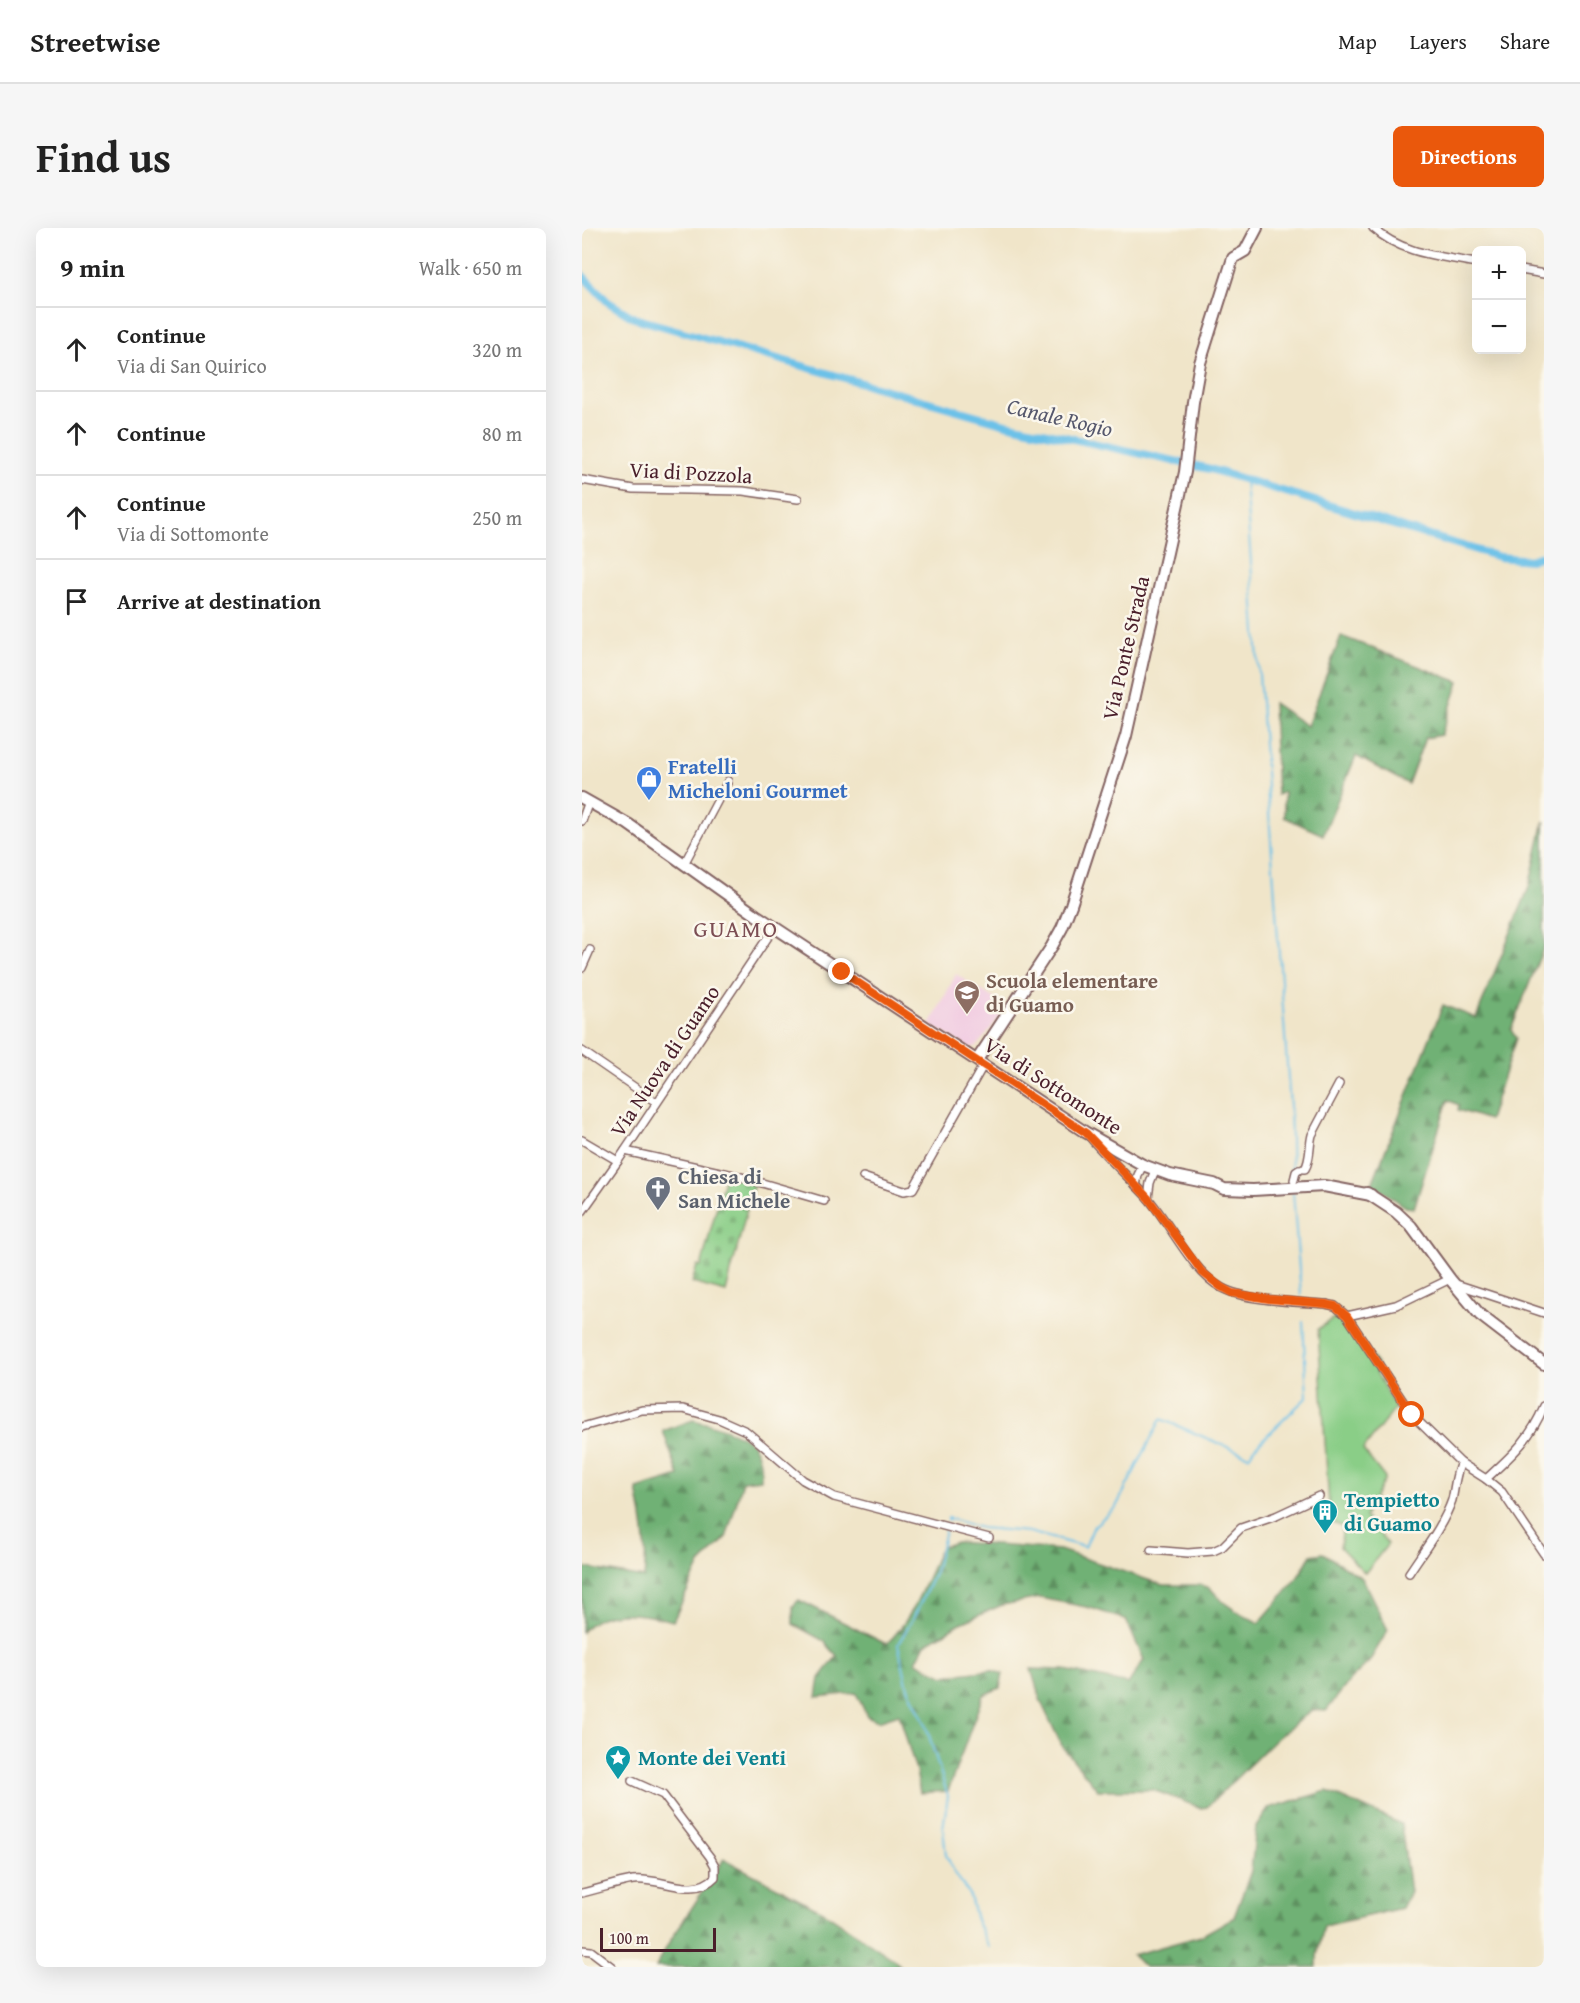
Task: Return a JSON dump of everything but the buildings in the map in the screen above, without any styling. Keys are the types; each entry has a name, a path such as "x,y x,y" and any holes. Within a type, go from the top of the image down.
{"main road":[{"name":"Via Ponte Strada","path":"981,1062 1052,946 1071,905 1126,735 1185,472 1200,363 1233,258 1245,251 1257,228"},
{"name":"Via di Sottomonte","path":"586,800 628,824 774,928 1086,1133 1143,1166 1183,1179 1224,1188 1246,1190 1324,1186 1371,1195"},
{"name":"Via di Sottomonte","path":"1214,1184 1299,1173 1358,1187 1396,1212 1411,1226 1480,1315 1544,1364"}],"street":[{"path":"1373,228 1386,239 1416,252 1472,262"},
{"path":"1526,271 1544,274"},
{"name":"Via di Pozzola","path":"582,480 633,489 743,491 798,499"},
{"path":"684,864 728,781"},
{"path":"582,820 586,800"},
{"name":"Via Nuova di Guamo","path":"582,1212 774,928"},
{"path":"582,968 590,950"},
{"path":"582,1051 656,1102"},
{"path":"863,1177 904,1191 913,1189 981,1062"},
{"path":"1299,1173 1309,1163 1312,1135 1339,1084"},
{"path":"1086,1133 1148,1198 1202,1272 1221,1287 1232,1293 1335,1306 1347,1316 1412,1415 1461,1464 1502,1492 1544,1554"},
{"path":"582,1140 618,1161"},
{"path":"625,1151 738,1176 824,1201"},
{"path":"1136,1186 1143,1166"},
{"path":"1148,1198 1155,1170"},
{"path":"1347,1316 1396,1305 1452,1281 1544,1313"},
{"path":"1486,1479 1531,1435 1544,1406"},
{"path":"582,1427 642,1410 683,1409 719,1419 746,1431 803,1480 834,1497 990,1538"},
{"path":"1410,1573 1442,1522 1452,1500 1458,1468 1461,1464"},
{"path":"1151,1550 1188,1553 1212,1551 1222,1547 1241,1528 1276,1516 1319,1496"},
{"path":"582,1893 635,1879 685,1887 709,1884 715,1877 715,1866 710,1857 663,1795 632,1781"},
{"path":"582,1950 591,1951 612,1967"}],"shaded area":[{"name":"Scuola elementare di Guamo","path":"956,974 1007,1007 977,1046 969,1048 930,1025"}],"green space":[{"path":"1341,636 1459,682 1441,735 1425,738 1408,784 1356,756 1323,835 1284,817 1284,792 1277,795 1273,703 1307,726"},
{"path":"1544,821 1544,946 1511,1030 1516,1038 1489,1120 1458,1110 1459,1105 1448,1100 1414,1208 1406,1207 1372,1184 1443,1005 1476,1018 1529,887"},
{"path":"725,1175 754,1182 726,1292 692,1283 697,1266 701,1267"},
{"path":"1338,1316 1377,1364 1375,1370 1395,1408 1363,1450 1385,1478 1365,1517 1388,1544 1365,1573 1340,1547 1343,1527 1330,1522 1318,1329"},
{"path":"693,1420 732,1432 751,1443 759,1460 761,1479 743,1481 726,1538 700,1564 673,1621 637,1614 613,1615 591,1623 582,1632 582,1567 644,1578 645,1544 637,1489 679,1476 663,1431"},
{"path":"956,1542 1060,1550 1163,1585 1201,1585 1210,1588 1236,1611 1259,1623 1296,1580 1311,1555 1323,1553 1362,1578 1388,1630 1369,1662 1351,1679 1326,1711 1312,1710 1277,1738 1207,1807 1201,1808 1153,1790 1098,1790 1062,1746 1041,1702 1031,1669 1065,1670 1128,1684 1144,1660 1126,1620 1091,1608 1040,1598 1002,1605 959,1624 925,1644 916,1662 944,1676 991,1670 1003,1674 1000,1688 983,1695 948,1791 920,1793 899,1714 878,1721 867,1716 856,1693 817,1697 820,1678 837,1656 824,1641 793,1624 793,1606 799,1600 886,1644 904,1624 911,1612 941,1547"},
{"path":"1327,1791 1401,1824 1410,1892 1402,1908 1324,1926 1317,1956 1317,1967 1144,1967 1132,1955 1201,1936 1234,1917 1251,1871 1256,1827 1269,1808"},
{"path":"724,1859 822,1911 893,1959 901,1967 656,1967 670,1941"}],"waterway":[{"name":"Canale Rogio","path":"582,275 608,302 634,318 1006,424 1210,469 1499,557 1530,560 1544,555"},
{"path":"1245,479 1290,1106 1292,1174"},
{"path":"1293,1192 1301,1295"},
{"path":"948,1520 948,1518 981,1528 1029,1532 1085,1547 1094,1526 1116,1507 1161,1419 1249,1456 1254,1448 1307,1397 1303,1322"},
{"path":"945,1531 935,1572 913,1619 898,1644 908,1688 925,1723 948,1796 943,1828 946,1855 970,1896 976,1920 989,1947"}],"place":[{"name":"Fratelli Micheloni Gourmet","path":"649,802"},
{"name":"Scuola elementare di Guamo","path":"967,1016"},
{"name":"Chiesa di San Michele","path":"658,1212"},
{"name":"Tempietto di Guamo","path":"1325,1535"},
{"name":"Monte dei Venti","path":"618,1781"}],"district":[{"name":"GUAMO","path":"736,929"}],"route":[{"path":"842,972 1086,1133 1148,1198 1202,1272 1221,1287 1232,1293 1335,1306 1347,1316 1412,1415"}]}
